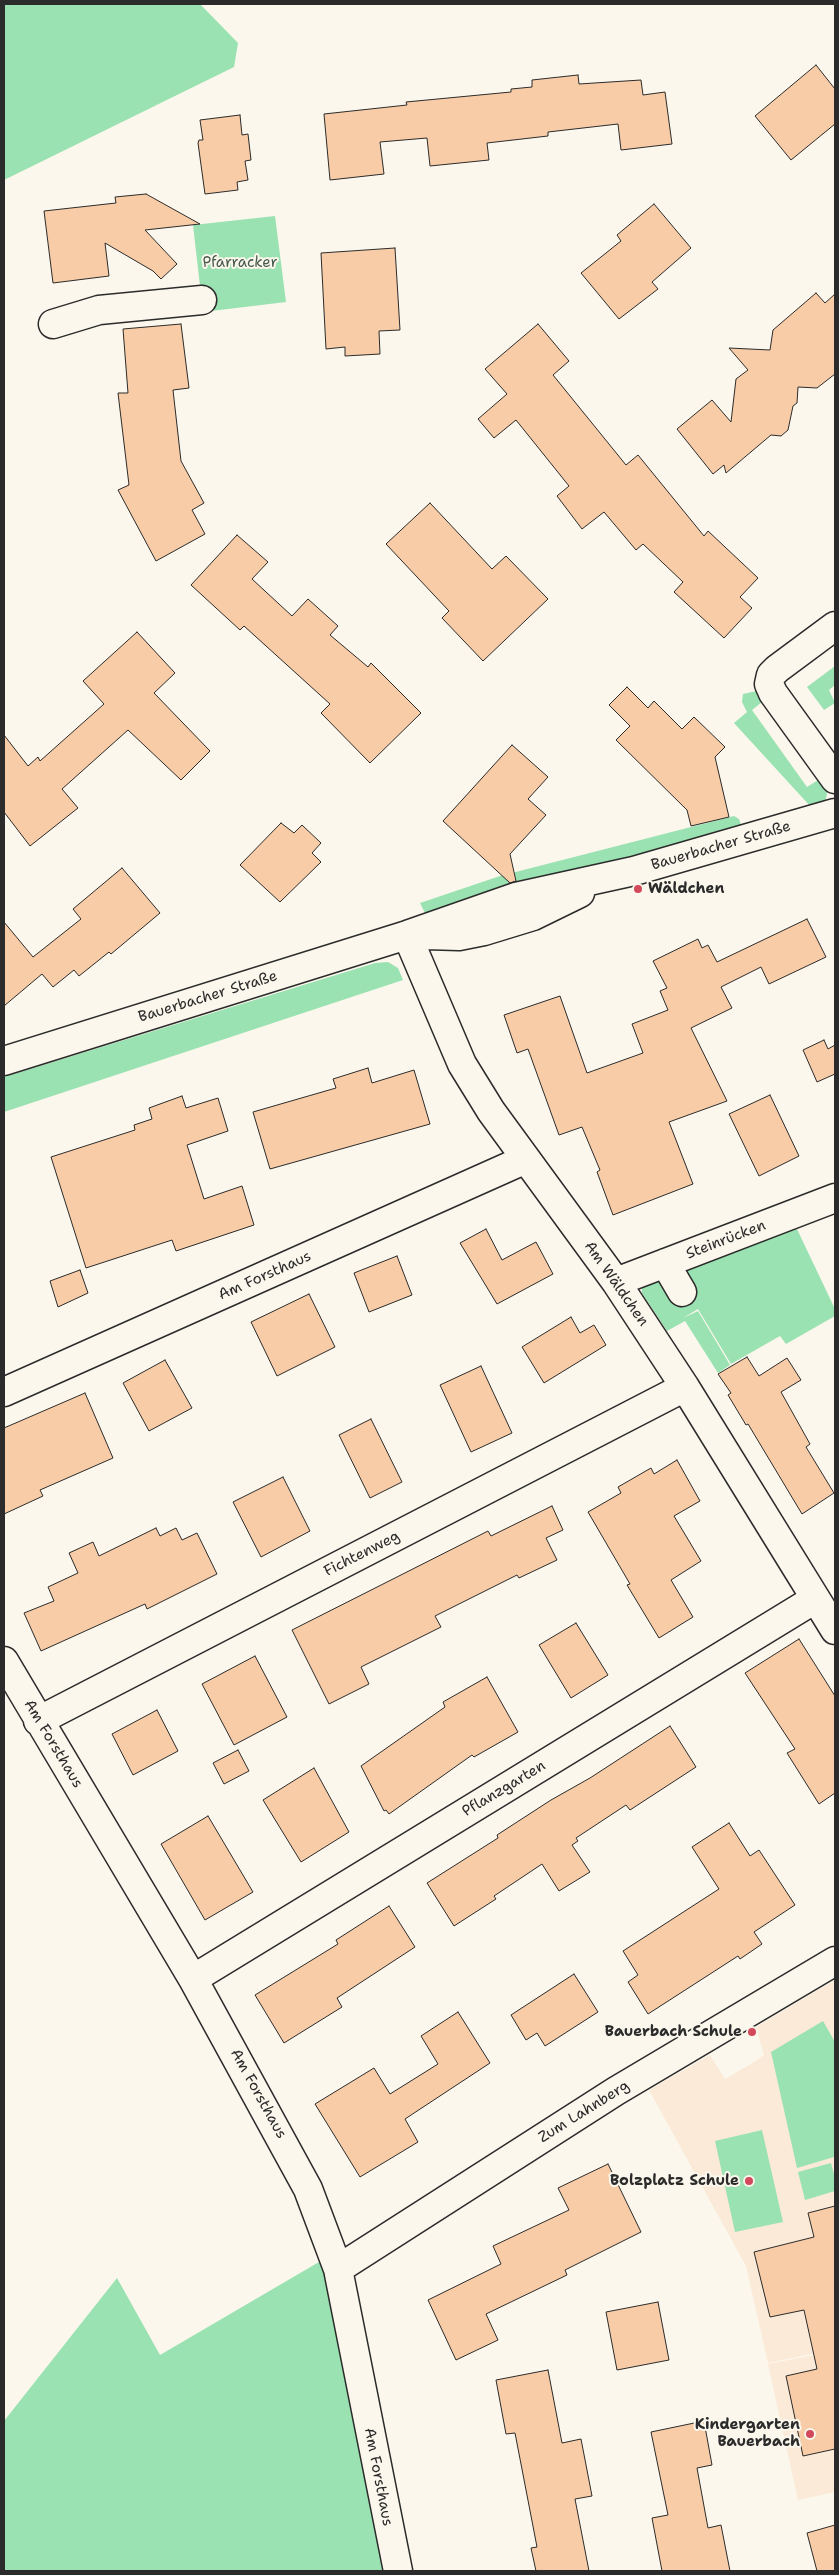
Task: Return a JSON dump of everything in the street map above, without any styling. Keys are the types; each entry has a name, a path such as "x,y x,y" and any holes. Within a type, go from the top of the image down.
{"street":[{"path":"53,324 99,310 202,300"},
{"path":"835,626 777,668 771,675 770,684 773,693 835,779"},
{"name":"Bauerbacher Straße","path":"4,1061 409,934 516,897 607,877 835,813"},
{"name":"Am Wäldchen","path":"409,934 462,1064 491,1111 616,1282 685,1387 835,1630"},
{"name":"Am Forsthaus","path":"4,1392 526,1159"},
{"name":"Steinrücken","path":"616,1282 835,1198"},
{"path":"665,1263 682,1292"},
{"name":"Fichtenweg","path":"38,1721 685,1387"},
{"name":"Pflanzgarten","path":"194,1979 815,1599"},
{"name":"Am Forsthaus","path":"4,1661 38,1721 194,1979 308,2189 338,2269 398,2571"},
{"name":"Zum Lahnberg","path":"338,2269 616,2091 835,1961"}],"shaded area":[{"path":"835,1980 835,2349 768,2363 746,2266 649,2090 710,2055 725,2079 756,2061 764,2055 756,2027"},
{"name":"Kindergarten Bauerbach","path":"835,2351 835,2492 798,2500 768,2364"}],"green space":[{"path":"4,4 200,4 238,43 234,67 4,180"},
{"name":"Pfarracker","path":"275,216 286,302 203,312 193,225"},
{"path":"835,666 835,685 829,690 835,703 824,710 807,687"},
{"path":"761,690 767,698 752,710 807,787 823,777 828,787 826,799 822,803 811,807 734,723 747,712 742,702 743,694"},
{"path":"734,816 739,819 742,828 503,888 425,913 420,903 500,876"},
{"path":"388,962 398,968 403,980 4,1112 4,1077 375,963"},
{"path":"796,1227 835,1309 835,1316 786,1344 780,1336 731,1364 698,1309 683,1318 698,1311 730,1365 718,1373 685,1321 667,1331 642,1293 642,1285"},
{"path":"823,2021 835,2042 835,2161 834,2157 797,2168 771,2052"},
{"name":"Bolzplatz Schule","path":"762,2130 783,2222 735,2232 715,2141"},
{"path":"831,2163 835,2178 835,2191 805,2200 798,2172"},
{"path":"319,2262 326,2279 383,2571 4,2571 4,2421 117,2278 160,2355"}],"building":[{"path":"816,65 835,89 835,124 791,160 755,116"},
{"path":"578,75 579,84 641,80 643,95 665,92 672,144 621,150 618,124 548,132 548,136 487,143 489,160 430,166 427,138 380,142 384,174 330,180 324,114 407,105 406,102 511,92 511,89 532,87 532,80"},
{"path":"240,115 242,135 248,134 251,160 245,161 248,180 237,182 238,190 205,194 198,143 199,140 203,140 200,120"},
{"path":"146,194 200,224 145,230 177,264 161,279 153,271 105,243 109,276 53,283 44,211 116,203 115,197"},
{"path":"654,204 691,248 652,282 658,289 619,319 581,273 621,241 617,235"},
{"path":"395,248 400,330 379,331 380,354 345,356 345,347 326,349 321,253"},
{"path":"816,293 825,303 835,294 835,374 817,388 798,387 797,403 793,406 788,430 781,436 771,435 726,473 724,465 713,474 677,429 712,400 731,422 736,379 748,370 729,348 770,350 773,330"},
{"path":"181,324 189,388 173,390 181,461 204,503 192,510 205,534 156,561 118,490 129,485 118,393 128,393 123,329"},
{"path":"538,324 569,361 553,375 626,465 638,455 704,536 708,531 758,578 740,597 752,608 724,638 674,592 683,582 643,544 636,550 604,512 582,529 557,496 569,486 516,420 494,438 478,419 507,394 485,369"},
{"path":"430,503 492,569 506,556 548,599 483,661 442,618 449,611 386,544"},
{"path":"237,535 268,562 252,579 292,616 308,599 338,626 330,635 368,667 371,663 421,713 370,763 321,713 330,704 244,626 240,630 191,585"},
{"path":"137,632 175,673 154,693 210,751 181,780 128,730 62,789 78,808 30,846 4,812 4,735 28,766 38,757 40,761 104,704 83,681"},
{"path":"627,687 648,708 654,701 682,729 694,717 725,747 715,757 729,817 691,826 687,810 616,740 630,726 609,705"},
{"path":"512,745 548,777 528,799 546,815 510,854 516,881 510,883 443,821"},
{"path":"281,823 294,833 302,825 321,843 312,853 321,862 280,902 240,865"},
{"path":"122,868 160,913 111,954 109,952 79,976 74,970 53,987 42,974 4,1006 4,922 33,957 81,919 73,909"},
{"path":"807,919 826,957 769,984 761,967 721,987 732,1008 691,1028 727,1101 669,1122 693,1184 613,1215 597,1172 600,1170 582,1127 559,1135 528,1049 517,1053 504,1015 560,996 587,1073 643,1053 632,1024 668,1010 660,991 667,988 653,961 698,939 702,948 708,945 717,962"},
{"path":"824,1040 828,1049 835,1045 835,1074 817,1082 803,1050"},
{"path":"368,1068 372,1083 414,1070 430,1124 270,1169 253,1112 336,1088 333,1079"},
{"path":"770,1095 799,1156 759,1176 729,1114"},
{"path":"182,1096 186,1108 218,1098 228,1131 187,1145 204,1199 242,1186 254,1225 176,1251 172,1240 86,1268 51,1157 135,1130 134,1125 152,1119 149,1108"},
{"path":"486,1229 502,1260 536,1242 553,1274 497,1304 460,1243"},
{"path":"397,1256 412,1295 369,1312 354,1273"},
{"path":"80,1270 88,1293 58,1307 50,1281"},
{"path":"309,1294 335,1347 277,1376 251,1322"},
{"path":"571,1317 580,1333 594,1325 606,1345 544,1383 522,1347"},
{"path":"747,1357 759,1376 787,1358 801,1380 781,1392 810,1444 806,1447 834,1493 802,1514 748,1424 746,1425 728,1395 731,1393 718,1374"},
{"path":"165,1360 192,1408 149,1431 123,1383"},
{"path":"481,1366 512,1433 471,1452 440,1385"},
{"path":"85,1393 113,1458 40,1490 43,1496 4,1514 4,1428"},
{"path":"371,1419 402,1482 370,1498 339,1435"},
{"path":"677,1460 700,1501 674,1516 701,1561 671,1580 693,1617 659,1638 627,1585 630,1584 588,1512 621,1493 618,1487 651,1468 654,1474"},
{"path":"283,1477 310,1531 261,1557 233,1502"},
{"path":"552,1506 563,1530 546,1538 557,1560 519,1578 517,1575 435,1616 441,1627 361,1667 369,1684 329,1704 292,1630 488,1531 491,1536"},
{"path":"156,1528 160,1536 176,1528 182,1540 197,1533 217,1574 147,1609 145,1604 41,1651 24,1613 54,1601 48,1587 78,1573 69,1553 93,1542 99,1556"},
{"path":"576,1623 608,1675 571,1698 539,1645"},
{"path":"799,1639 835,1696 835,1793 819,1804 787,1753 795,1749 745,1673"},
{"path":"255,1656 287,1717 234,1745 202,1684"},
{"path":"487,1677 518,1732 474,1757 472,1755 389,1814 386,1810 384,1811 361,1766 445,1707 443,1702"},
{"path":"157,1710 178,1751 133,1775 112,1734"},
{"path":"670,1726 696,1767 630,1810 626,1805 576,1838 578,1841 572,1845 590,1872 559,1891 542,1864 494,1896 496,1899 454,1926 427,1883 498,1838 497,1835 551,1800 590,1778"},
{"path":"238,1750 249,1771 224,1784 213,1763"},
{"path":"314,1768 349,1832 301,1862 263,1800"},
{"path":"208,1816 253,1892 205,1920 161,1844"},
{"path":"729,1823 750,1856 759,1850 795,1905 754,1932 762,1944 740,1959 738,1956 648,2014 628,1982 638,1975 623,1951 719,1889 692,1847"},
{"path":"389,1906 415,1947 337,1998 342,2007 284,2043 255,1995 338,1944 336,1940"},
{"path":"574,1974 598,2012 545,2046 537,2033 526,2040 511,2015"},
{"path":"458,2012 490,2063 405,2119 418,2142 360,2177 315,2104 374,2068 390,2094 438,2064 421,2036"},
{"path":"608,2164 641,2232 565,2270 567,2275 486,2314 498,2340 456,2360 428,2300 501,2264 493,2246 569,2210 558,2188"},
{"path":"835,2206 835,2449 803,2456 786,2376 817,2369 804,2310 770,2317 754,2252 814,2237 808,2213"},
{"path":"658,2302 669,2360 617,2370 606,2312"},
{"path":"548,2370 562,2443 581,2439 592,2496 575,2499 589,2571 536,2571 531,2548 537,2547 515,2433 506,2434 496,2380"},
{"path":"704,2421 712,2465 697,2468 708,2528 721,2525 730,2571 662,2571 652,2518 668,2515 651,2432"},
{"path":"835,2525 835,2571 817,2571 807,2533"}],"place":[{"name":"Wäldchen","path":"638,889"},
{"name":"Bauerbach Schule","path":"752,2032"},
{"name":"Bolzplatz Schule","path":"749,2181"},
{"name":"Kindergarten Bauerbach","path":"810,2434"}]}
